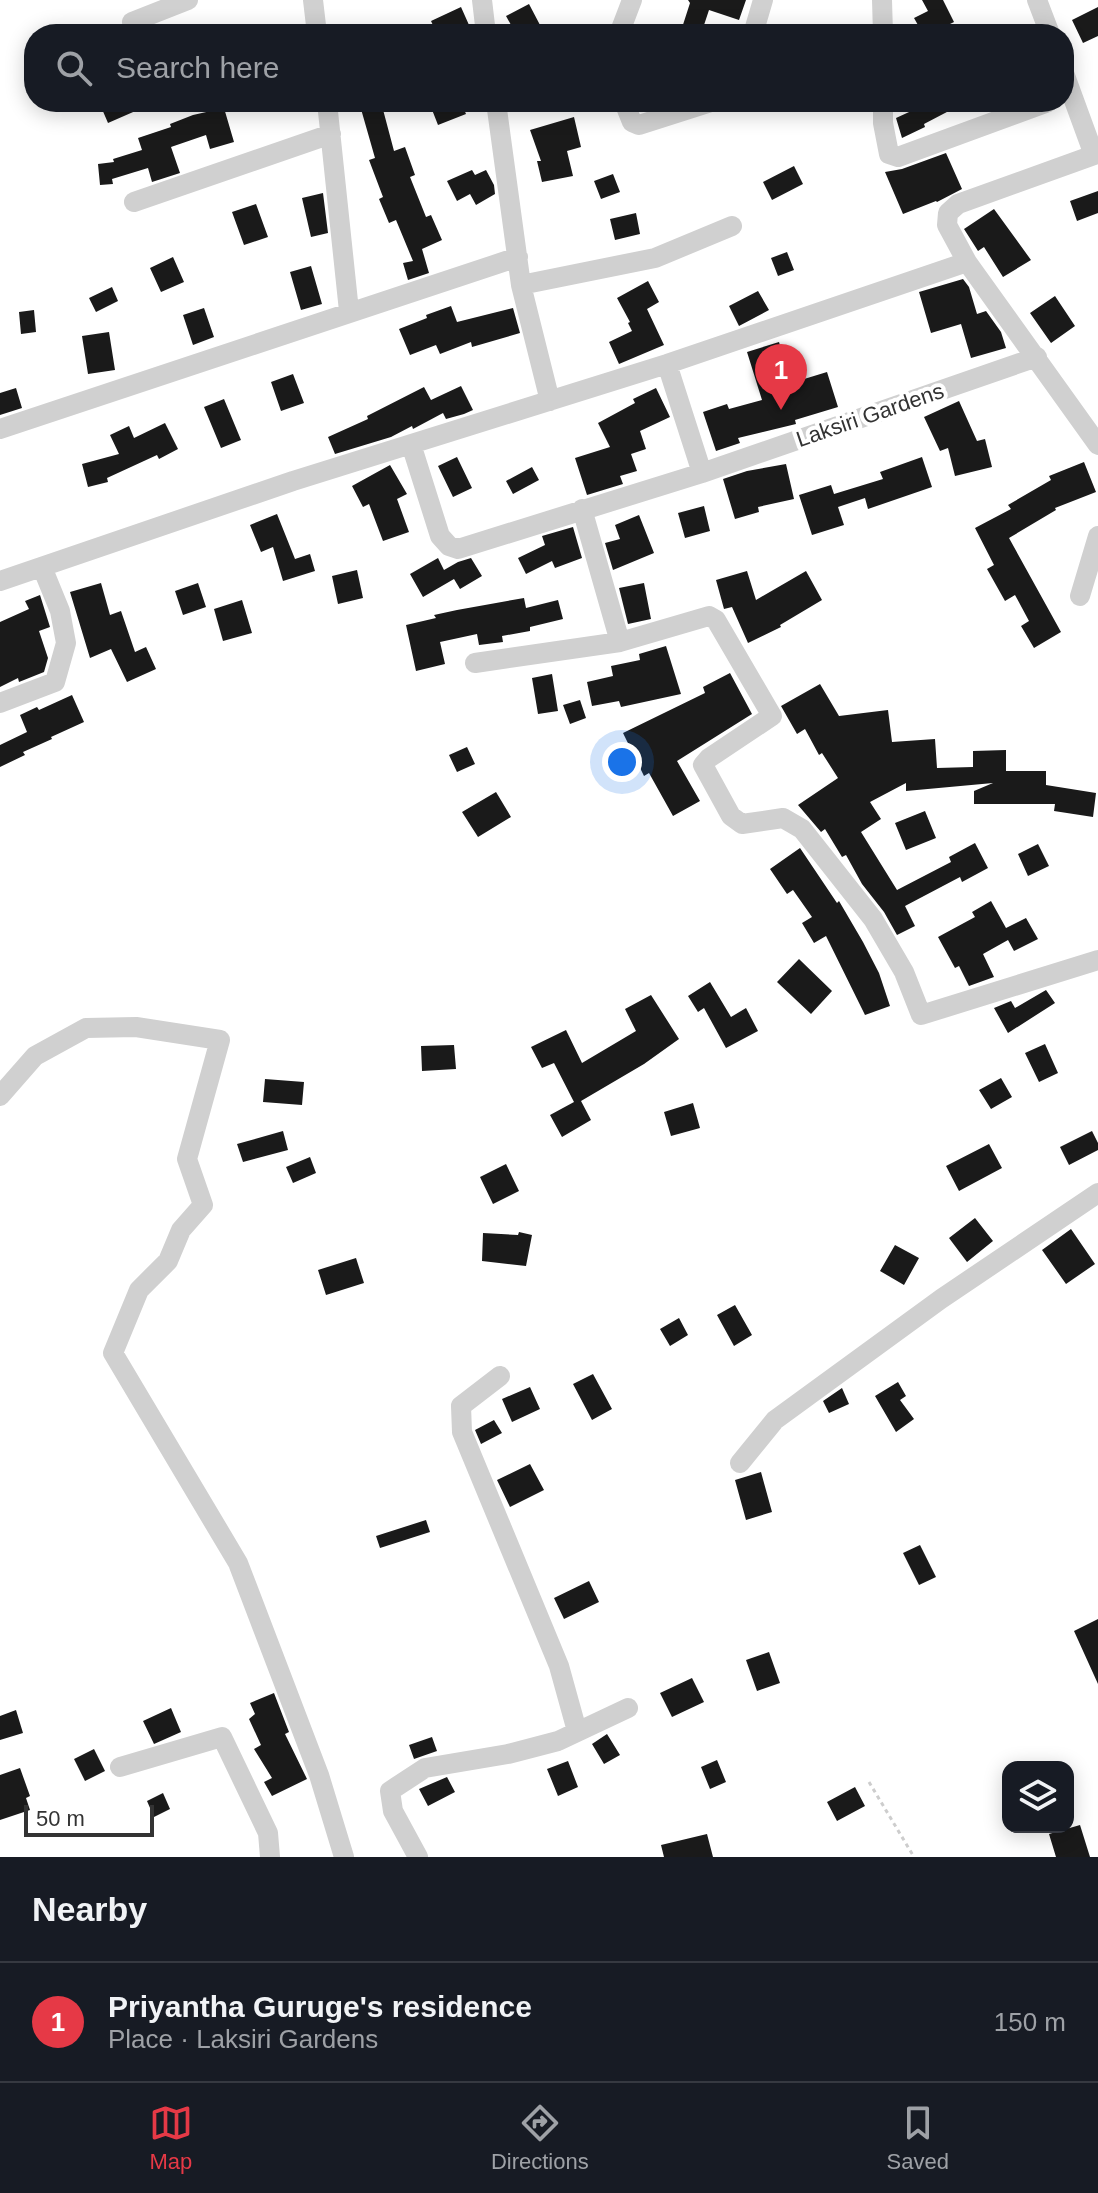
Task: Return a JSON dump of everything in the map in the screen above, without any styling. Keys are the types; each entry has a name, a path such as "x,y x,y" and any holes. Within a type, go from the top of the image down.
{"street":[{"path":"132,22 188,0"},
{"path":"313,0 316,24"},
{"path":"482,0 485,24"},
{"path":"623,24 632,0"},
{"path":"756,24 763,0"},
{"path":"882,0 883,24"},
{"path":"1037,0 1046,24"},
{"path":"1074,109 1094,155 958,204 948,213 947,225 967,262 1098,445"},
{"path":"328,112 349,311"},
{"path":"497,112 521,285 550,401"},
{"path":"628,112 632,122 639,125 680,112"},
{"path":"883,112 889,154 898,157 1021,112"},
{"path":"134,202 331,134"},
{"path":"521,285 655,258 732,226"},
{"path":"0,429 518,257"},
{"path":"0,581 293,481 667,364 967,262"},
{"name":"Laksiri Gardens","path":"411,444 440,536 449,546 458,549 702,473 1037,357"},
{"path":"667,364 702,473"},
{"path":"582,509 620,642"},
{"path":"1080,596 1098,536"},
{"path":"0,703 55,682 66,643 60,611 42,567"},
{"path":"475,663 620,642 709,616 716,620 772,716 703,765 731,816 742,824 783,818 802,829 873,919 904,972 921,1015 1098,960"},
{"path":"0,1096 35,1056 86,1028 136,1027 220,1040 187,1159 203,1205 181,1230 168,1261 139,1290 113,1353 238,1563 319,1775 344,1857"},
{"path":"740,1463 775,1420 941,1299 1098,1193"},
{"path":"500,1376 461,1406 462,1432 559,1666 577,1731"},
{"path":"418,1857 393,1811 390,1791 425,1768 508,1754 558,1741 628,1708"},
{"path":"120,1767 222,1737 268,1833 270,1857"}],"path":[{"path":"869,1782 914,1857"}],"building":[{"path":"688,0 746,0 739,20 709,10 704,24 683,24 690,3"},
{"path":"922,0 943,0 954,22 917,24 914,18 928,11"},
{"path":"529,4 539,24 510,24 506,16"},
{"path":"461,7 469,24 432,24 431,21"},
{"path":"1098,7 1098,36 1083,43 1072,20"},
{"path":"103,112 133,112 108,123"},
{"path":"225,112 234,142 210,149 206,135 171,147 180,173 152,182 148,168 112,179 113,184 100,185 98,164 114,162 113,159 142,150 138,138 171,127 170,124 193,115"},
{"path":"362,112 384,112 394,151 405,147 415,175 410,177 426,217 431,215 442,240 422,249 429,273 408,280 403,263 413,261 396,220 389,223 379,199 383,197 369,160 375,158"},
{"path":"433,112 465,112 466,114 438,125"},
{"path":"909,112 947,112 902,138 896,118"},
{"path":"574,117 581,147 567,151 573,176 542,182 537,161 541,161 530,130"},
{"path":"946,153 962,189 903,214 885,172"},
{"path":"794,166 803,184 772,200 763,182"},
{"path":"472,170 475,175 486,170 494,185 495,194 476,205 470,194 457,201 447,181"},
{"path":"613,174 620,192 601,199 594,181"},
{"path":"1098,191 1098,213 1077,221 1070,201"},
{"path":"323,193 328,233 311,237 302,198"},
{"path":"256,204 268,237 244,245 232,212"},
{"path":"994,209 1031,260 1003,277 984,247 978,251 964,229"},
{"path":"636,213 640,234 615,240 610,219"},
{"path":"787,252 794,270 778,276 771,258"},
{"path":"173,257 184,282 161,292 150,268"},
{"path":"311,266 322,304 301,310 290,272"},
{"path":"963,279 969,287 977,314 986,311 1001,332 1006,348 971,358 961,324 931,333 919,292"},
{"path":"648,281 659,302 647,309 664,345 619,364 609,342 632,331 617,298"},
{"path":"112,287 118,301 96,312 89,298"},
{"path":"758,291 769,310 739,326 729,306"},
{"path":"1055,296 1075,326 1051,343 1030,313"},
{"path":"451,306 457,322 513,308 520,333 472,347 471,342 440,354 436,345 410,355 399,329"},
{"path":"204,308 214,337 193,345 183,315"},
{"path":"34,310 36,332 21,334 19,312"},
{"path":"109,332 115,370 88,374 82,336"},
{"path":"779,342 791,383 827,372 838,407 795,420 796,424 738,438 740,443 716,451 703,412 727,404 729,409 762,400 747,352"},
{"path":"293,374 304,403 281,411 271,382"},
{"path":"461,386 473,410 446,419 443,413 413,429 412,426 391,437 335,454 328,437 368,419 367,416 424,387 431,400"},
{"path":"16,388 22,408 0,415 0,393"},
{"path":"656,388 670,417 640,431 646,449 631,454 637,471 620,476 623,484 587,495 575,458 610,447 598,423 635,403 633,399"},
{"path":"224,399 241,440 221,448 204,407"},
{"path":"959,401 977,441 985,439 992,467 955,476 948,448 940,451 924,417"},
{"path":"165,423 178,449 107,478 108,482 88,487 82,464 119,454 110,435 129,426 134,438"},
{"path":"457,457 472,488 453,497 438,466"},
{"path":"922,457 932,487 868,509 865,498 838,507 844,525 812,535 799,495 831,485 834,494 883,479 880,472"},
{"path":"1084,462 1096,492 1055,508 1009,538 1061,632 1034,648 1021,626 1029,621 1015,595 1005,601 987,569 994,565 975,528 1011,509 1008,505 1051,480 1049,476"},
{"path":"786,464 794,499 758,507 759,512 735,519 723,479"},
{"path":"390,465 407,494 397,499 409,532 383,541 369,504 363,507 352,486"},
{"path":"532,467 539,480 513,494 506,481"},
{"path":"704,506 710,531 685,538 678,513"},
{"path":"277,514 295,559 310,554 315,571 283,581 273,547 261,552 250,525"},
{"path":"639,515 654,553 613,570 605,543 620,539 615,525"},
{"path":"573,527 582,558 555,568 552,561 526,574 518,558 545,545 542,536"},
{"path":"438,558 444,570 471,558 482,576 460,589 454,579 423,597 410,574"},
{"path":"357,570 363,598 338,604 332,576"},
{"path":"747,571 756,600 806,571 822,600 781,627 748,643 732,607 724,609 716,580"},
{"path":"101,583 110,615 121,611 135,652 146,647 156,669 127,682 111,649 90,658 70,592"},
{"path":"198,583 206,607 183,615 175,591"},
{"path":"644,583 651,619 628,624 619,588"},
{"path":"40,595 50,627 39,631 48,658 44,672 19,682 18,678 0,687 0,622 29,609 25,601"},
{"path":"524,598 526,608 558,600 563,619 530,627 530,631 502,636 503,642 479,645 477,634 440,642 445,664 416,671 406,625 436,618 434,615"},
{"path":"242,600 252,633 223,641 214,609"},
{"path":"666,646 681,694 621,707 619,701 592,706 587,682 613,676 611,666 640,660 639,654"},
{"path":"730,673 752,714 677,761 700,801 673,816 649,773 644,776 623,733 705,693 703,687"},
{"path":"552,674 558,711 538,714 532,678"},
{"path":"820,684 839,716 888,710 892,742 935,739 937,768 973,767 973,751 1006,750 1006,771 1046,771 1046,785 1096,793 1093,817 1054,811 1055,804 974,804 974,791 993,783 906,791 906,783 870,802 881,819 861,832 897,890 951,862 949,857 975,843 988,868 962,882 960,877 905,906 915,926 897,935 846,855 842,857 825,829 821,832 798,805 838,778 822,753 819,755 805,729 797,734 781,706"},
{"path":"72,695 84,722 0,767 0,745 27,732 20,715"},
{"path":"580,700 586,718 570,724 563,705"},
{"path":"467,747 475,764 457,772 449,755"},
{"path":"496,792 511,817 478,837 462,812"},
{"path":"925,811 936,838 906,850 895,823"},
{"path":"1038,844 1049,866 1028,876 1018,854"},
{"path":"800,848 837,903 839,901 863,942 879,973 890,1006 865,1015 826,936 814,943 802,923 812,917 793,890 787,894 770,869"},
{"path":"991,901 1006,928 1026,918 1038,939 1014,951 1008,940 983,954 994,977 969,986 938,937 975,917 972,912"},
{"path":"799,959 832,991 811,1014 777,982"},
{"path":"710,982 731,1017 746,1008 758,1031 726,1048 704,1008 698,1012 688,996"},
{"path":"1046,990 1055,1003 1008,1033 994,1008 1011,1001 1015,1008"},
{"path":"651,995 679,1039 644,1064 581,1101 591,1120 562,1137 550,1115 574,1102 554,1063 542,1068 531,1047 566,1030 582,1063 636,1031 625,1009"},
{"path":"1045,1044 1058,1073 1039,1082 1025,1053"},
{"path":"454,1045 456,1069 422,1071 421,1046"},
{"path":"1001,1078 1012,1097 991,1109 979,1090"},
{"path":"265,1079 304,1082 302,1105 263,1102"},
{"path":"693,1103 700,1128 671,1136 664,1112"},
{"path":"283,1131 288,1150 243,1162 237,1144"},
{"path":"1092,1131 1098,1150 1069,1165 1060,1147"},
{"path":"989,1144 1002,1168 959,1191 946,1166"},
{"path":"310,1157 316,1173 293,1183 286,1167"},
{"path":"506,1164 519,1191 493,1204 480,1177"},
{"path":"975,1218 993,1241 967,1262 949,1238"},
{"path":"1071,1229 1095,1264 1066,1284 1042,1250"},
{"path":"519,1232 532,1235 526,1266 482,1261 483,1233 518,1235"},
{"path":"895,1245 919,1258 904,1285 880,1271"},
{"path":"356,1258 364,1283 326,1295 318,1270"},
{"path":"735,1305 752,1335 734,1346 717,1315"},
{"path":"679,1318 688,1335 670,1346 660,1329"},
{"path":"593,1374 612,1409 592,1420 573,1384"},
{"path":"898,1382 906,1396 900,1400 914,1419 896,1432 875,1396"},
{"path":"530,1387 540,1409 512,1422 502,1399"},
{"path":"842,1388 849,1404 829,1413 823,1401"},
{"path":"494,1420 502,1433 481,1444 475,1430"},
{"path":"530,1464 544,1490 510,1507 497,1480"},
{"path":"761,1472 772,1512 746,1520 735,1480"},
{"path":"426,1520 430,1532 380,1548 376,1536"},
{"path":"920,1545 936,1577 919,1585 903,1553"},
{"path":"589,1581 599,1602 564,1619 554,1598"},
{"path":"1098,1619 1098,1684 1074,1631"},
{"path":"769,1652 780,1683 757,1691 746,1660"},
{"path":"692,1678 704,1702 672,1717 660,1693"},
{"path":"274,1693 289,1732 285,1734 307,1779 272,1796 264,1782 272,1778 254,1749 261,1745 249,1719 255,1714 250,1703"},
{"path":"171,1708 181,1732 154,1744 143,1721"},
{"path":"16,1710 23,1733 0,1740 0,1716"},
{"path":"607,1734 620,1755 604,1764 592,1744"},
{"path":"432,1737 437,1751 414,1759 409,1745"},
{"path":"94,1749 105,1771 85,1781 74,1759"},
{"path":"717,1760 726,1782 710,1789 701,1767"},
{"path":"568,1761 578,1787 558,1796 547,1769"},
{"path":"20,1768 30,1796 26,1798 30,1810 0,1820 0,1775"},
{"path":"447,1777 455,1792 428,1806 419,1789"},
{"path":"855,1787 865,1806 837,1821 827,1802"},
{"path":"163,1793 170,1809 154,1817 147,1801"},
{"path":"1080,1825 1090,1857 1056,1857 1049,1834 1074,1833 1074,1827"},
{"path":"707,1834 713,1857 664,1857 661,1845"}],"place":[{"name":"Priyantha Guruge's residence","path":"781,410"}]}
